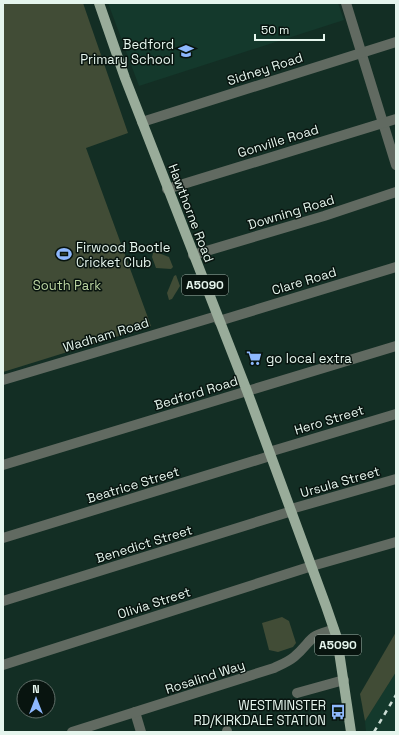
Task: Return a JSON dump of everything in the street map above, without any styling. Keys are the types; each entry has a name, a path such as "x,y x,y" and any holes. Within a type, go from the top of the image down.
{"main road":[{"name":"Hawthorne Road","path":"100,3 167,189 247,391 312,566"},
{"name":"A5090","path":"312,566 334,630 344,680 351,730"}],"street":[{"path":"346,3 382,124 396,165"},
{"name":"Sidney Road","path":"142,122 396,42"},
{"name":"Gonville Road","path":"167,189 396,119"},
{"name":"Downing Road","path":"193,255 324,216 396,192"},
{"name":"Clare Road","path":"218,318 396,267"},
{"name":"Wadham Road","path":"3,380 218,318"},
{"name":"Bedford Road","path":"3,465 396,346"},
{"name":"Hero Street","path":"270,454 396,414"},
{"name":"Beatrice Street","path":"3,538 270,454"},
{"name":"Ursula Street","path":"292,510 396,479"},
{"name":"Benedict Street","path":"3,601 292,510"},
{"name":"Olivia Street","path":"3,665 312,566 396,542"},
{"name":"Rosalind Way","path":"72,732 274,668 293,658 310,638 319,633 334,630"},
{"path":"297,693 344,680"},
{"path":"135,712 141,732"}],"shaded area":[{"name":"Bedford Primary School","path":"108,3 338,3 344,20 139,86"},
{"path":"396,672 396,732 366,732 365,721"}],"green space":[{"name":"South Park","path":"3,3 83,3 128,133 86,148 151,326 3,372"},
{"path":"156,252 169,257 173,267 171,269 156,268 152,257 153,253"},
{"path":"176,275 180,286 172,299 169,300 167,293 174,276"},
{"path":"282,617 289,621 296,643 293,647 278,652 269,650 262,623"},
{"path":"396,632 396,672 365,721 360,694"}],"railway":[{"path":"374,732 396,695"}],"place":[{"name":"Bedford Primary School","path":"186,51"},
{"name":"Firwood Bootle Cricket Club","path":"64,254"},
{"name":"go local extra","path":"254,358"},
{"name":"WESTMINSTER RD/KIRKDALE STATION","path":"338,712"}]}
